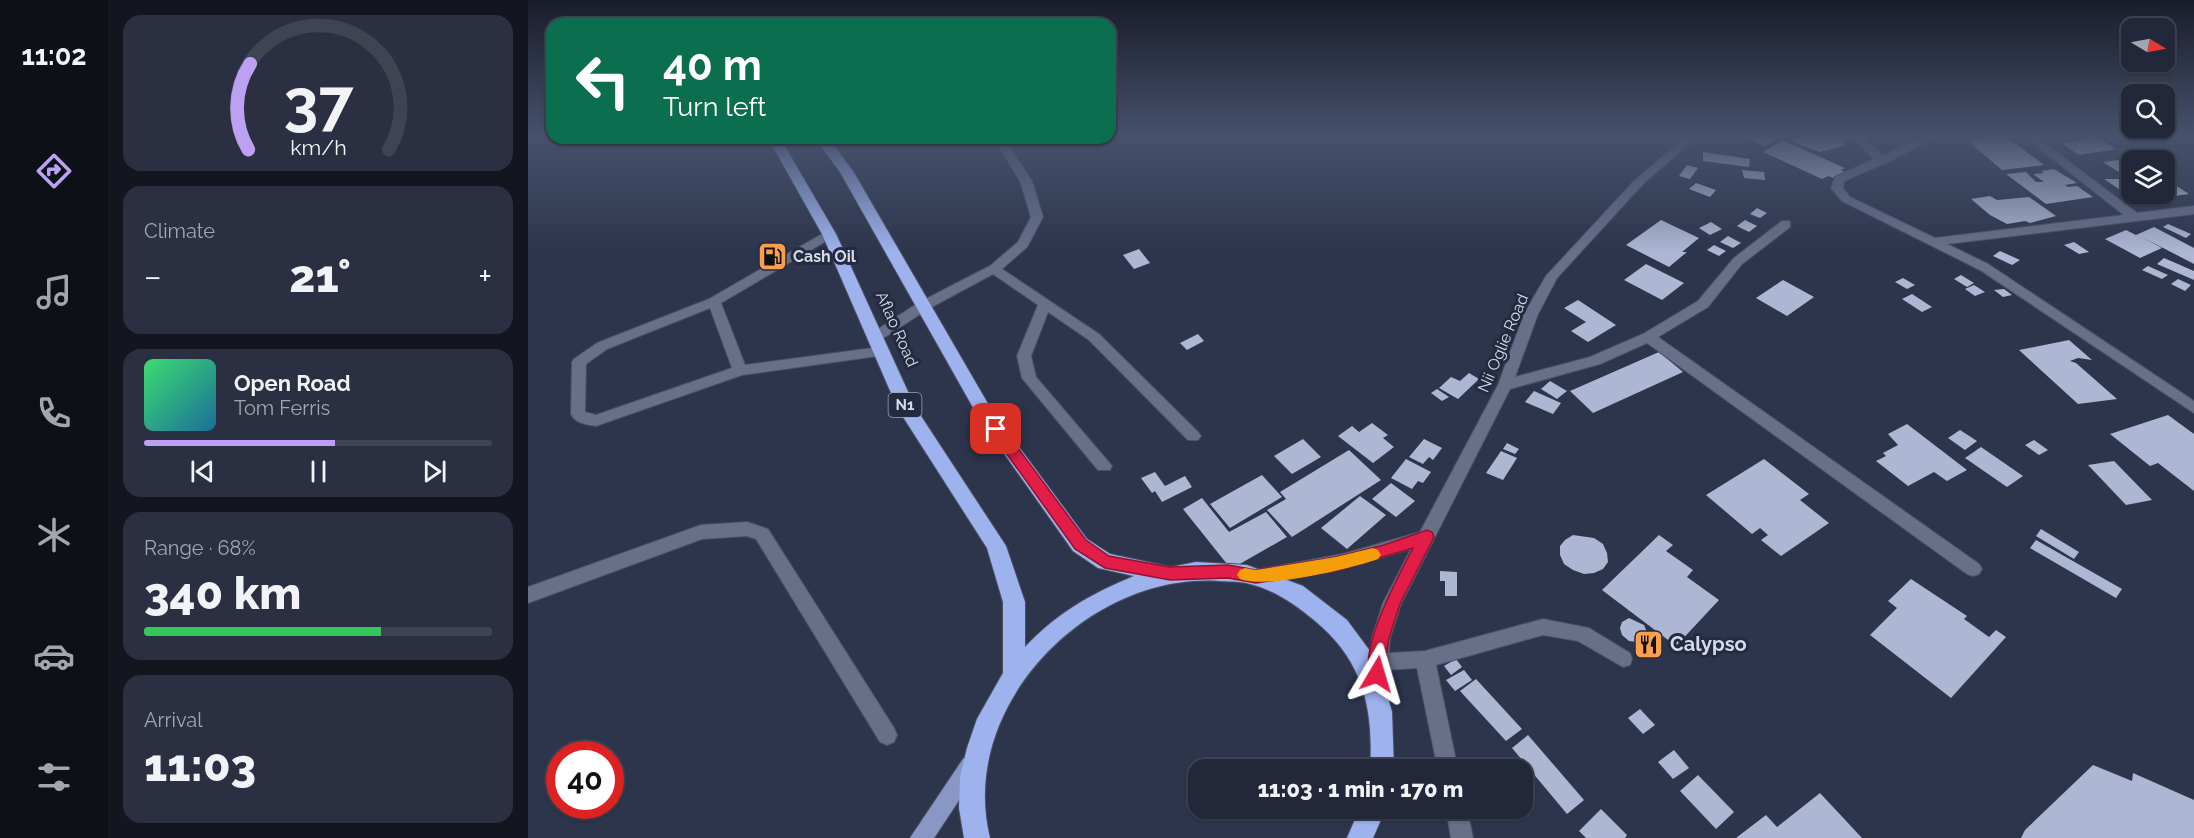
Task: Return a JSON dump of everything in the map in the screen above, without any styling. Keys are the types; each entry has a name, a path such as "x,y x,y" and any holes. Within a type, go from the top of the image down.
{"highway":[{"name":"Aflao Road","path":"795,174 829,234 907,409 996,546 1014,602 1014,673"},
{"name":"Aflao Road","path":"846,174 985,413 1080,545 1105,562 1170,574"},
{"path":"977,838 972,799 974,761 997,701 1014,673 1035,647 1059,625 1085,607 1113,592 1141,581 1170,574 1228,572 1256,577 1307,598 1328,615 1348,636 1364,659 1375,686 1382,716 1383,759"},
{"path":"1360,838 1372,820"}],"main road":[{"path":"921,838 974,761"}],"street":[{"path":"829,234 714,302 602,346 586,355 579,362 578,414 582,418 596,421 740,370 877,345 923,306 994,269 1023,244 1037,217 1026,181 1022,174"},
{"name":"Nii Oglie Road","path":"1375,686 1381,638 1392,603 1505,385 1531,314 1552,276 1648,174"},
{"path":"1850,174 1839,179 1837,188 1846,199 1984,267 2194,408"},
{"path":"2078,174 2134,217"},
{"path":"1934,242 2194,210"},
{"path":"1505,385 1595,361 1648,337 1703,304 1738,261 1786,224"},
{"path":"994,269 1094,337 1193,436"},
{"path":"714,302 740,370"},
{"path":"1045,303 1024,356 1029,378 1104,466"},
{"path":"1648,337 1973,569"},
{"path":"528,595 702,532 747,529 762,534 887,735"},
{"path":"1256,577 1336,564 1385,552 1427,537"},
{"path":"1378,662 1425,659 1543,627 1582,634 1623,659"},
{"path":"1425,659 1446,759"},
{"path":"1458,819 1462,838"}],"building":[{"path":"1680,174 1694,174 1690,179 1679,176"},
{"path":"1743,174 1764,174 1765,180 1744,178"},
{"path":"1811,174 1845,174 1837,179 1828,176 1822,179"},
{"path":"2006,174 2028,174 2036,182 2044,182 2033,174 2062,174 2077,183 2065,185 2077,186 2093,197 2046,204"},
{"path":"2104,179 2121,179 2121,190"},
{"path":"1696,183 1716,190 1710,197 1689,189"},
{"path":"2175,185 2189,194 2175,196"},
{"path":"1990,196 1997,200 2029,197 2056,216 2030,223 2025,221 2007,224 1990,215 1971,199"},
{"path":"1757,208 1767,213 1760,218 1750,214"},
{"path":"1661,220 1699,238 1669,267 1626,245"},
{"path":"1745,220 1757,226 1749,232 1737,226"},
{"path":"1711,222 1722,229 1710,235 1699,228"},
{"path":"2168,224 2191,234 2186,238 2163,227"},
{"path":"2154,227 2194,248 2194,264 2142,237 2162,248 2140,258 2105,239 2126,230 2136,235"},
{"path":"1728,236 1741,243 1733,248 1720,242"},
{"path":"2074,242 2089,252 2079,254 2064,245"},
{"path":"1714,245 1726,251 1719,256 1707,250"},
{"path":"1139,249 1150,263 1134,269 1123,255"},
{"path":"2000,251 2020,260 2012,265 1993,256"},
{"path":"2164,258 2194,271 2194,280 2157,264"},
{"path":"1646,264 1684,283 1662,300 1624,280"},
{"path":"2148,266 2168,275 2162,279 2142,270"},
{"path":"1961,275 1974,283 1967,287 1954,279"},
{"path":"1903,278 1915,285 1907,289 1895,282"},
{"path":"2178,279 2191,285 2185,291 2171,284"},
{"path":"1783,280 1814,297 1787,316 1756,298"},
{"path":"1974,285 1985,292 1975,296 1965,289"},
{"path":"2004,289 2012,295 2003,297 1994,290"},
{"path":"1912,294 1932,307 1922,312 1902,299"},
{"path":"1578,300 1616,325 1588,342 1571,331 1586,322 1564,308"},
{"path":"1198,334 1204,341 1187,350 1180,343"},
{"path":"2069,340 2092,360 2078,358 2070,361 2076,363 2117,399 2078,404 2019,350"},
{"path":"1659,352 1683,372 1593,413 1570,391"},
{"path":"1469,373 1479,379 1458,399 1439,388 1451,377 1460,381"},
{"path":"1550,381 1567,391 1557,399 1541,389"},
{"path":"1437,389 1449,397 1442,401 1431,393"},
{"path":"1534,391 1561,403 1553,414 1525,402"},
{"path":"2168,415 2194,434 2194,491 2158,463 2150,466 2110,434"},
{"path":"1372,423 1388,435 1383,438 1394,447 1373,463 1338,436 1352,426 1359,432"},
{"path":"1907,424 1967,470 1947,481 1934,472 1908,486 1876,461 1886,456 1883,453 1898,445 1888,434"},
{"path":"1960,430 1977,441 1965,450 1948,438"},
{"path":"1303,439 1321,457 1292,474 1274,456"},
{"path":"1424,439 1442,448 1433,460 1429,457 1423,464 1409,457"},
{"path":"2034,440 2048,450 2039,455 2025,445"},
{"path":"1507,443 1519,449 1515,454 1503,449"},
{"path":"1981,447 2023,476 2007,487 1965,458"},
{"path":"1349,450 1381,480 1292,537 1267,510 1286,499 1280,492"},
{"path":"1501,451 1517,458 1503,480 1486,473"},
{"path":"1406,459 1431,472 1423,483 1418,481 1412,489 1391,478"},
{"path":"1764,459 1809,494 1800,500 1829,523 1781,556 1761,540 1768,535 1760,528 1752,534 1706,495"},
{"path":"2114,461 2152,500 2126,505 2088,465"},
{"path":"1155,472 1165,486 1185,476 1192,487 1162,502 1155,491 1152,493 1141,478"},
{"path":"1262,475 1282,497 1230,528 1210,504"},
{"path":"1391,483 1415,501 1396,517 1372,499"},
{"path":"1360,496 1386,515 1347,549 1321,528"},
{"path":"1202,498 1229,532 1266,512 1287,537 1231,569 1183,509"},
{"path":"2041,529 2079,552 2074,559 2036,536"},
{"path":"1573,535 1594,538 1603,544 1608,562 1603,569 1584,574 1564,564 1560,555 1560,546"},
{"path":"1659,535 1673,545 1666,551 1693,570 1687,577 1719,600 1676,646 1602,590"},
{"path":"2036,540 2122,589 2116,598 2030,548"},
{"path":"1440,571 1457,572 1457,596 1445,596 1445,581 1440,581"},
{"path":"1911,579 1967,616 1964,619 1989,637 1996,630 2006,637 1951,698 1870,635 1897,608 1888,601"},
{"path":"1629,618 1644,625 1647,632 1644,639 1638,642 1629,641 1622,635 1620,628 1622,622"},
{"path":"1456,659 1462,667 1451,675 1444,666"},
{"path":"1464,670 1472,680 1455,691 1446,680"},
{"path":"1476,679 1522,729 1506,741 1460,691"},
{"path":"1640,709 1655,725 1643,734 1628,718"},
{"path":"1528,735 1584,800 1567,814 1533,773 1533,759 1521,759 1512,748"},
{"path":"1674,750 1689,768 1673,779 1658,762"},
{"path":"2093,765 2132,781 2133,773 2194,800 2194,838 2021,838 2025,830"},
{"path":"1698,775 1734,812 1716,829 1680,791"},
{"path":"1820,793 1862,838 1736,838 1766,815 1777,827"},
{"path":"1601,809 1627,835 1625,838 1586,838 1579,831"}],"slow traffic":[{"path":"1245,575 1256,577 1336,564 1373,555"}],"place":[{"name":"Cash Oil","path":"772,256"},
{"name":"Calypso","path":"1649,644"}],"route":[{"path":"996,429 1080,545 1105,562 1170,574 1199,571 1228,572 1256,577 1336,564 1385,552 1427,537 1392,603 1381,638 1377,674"}]}
